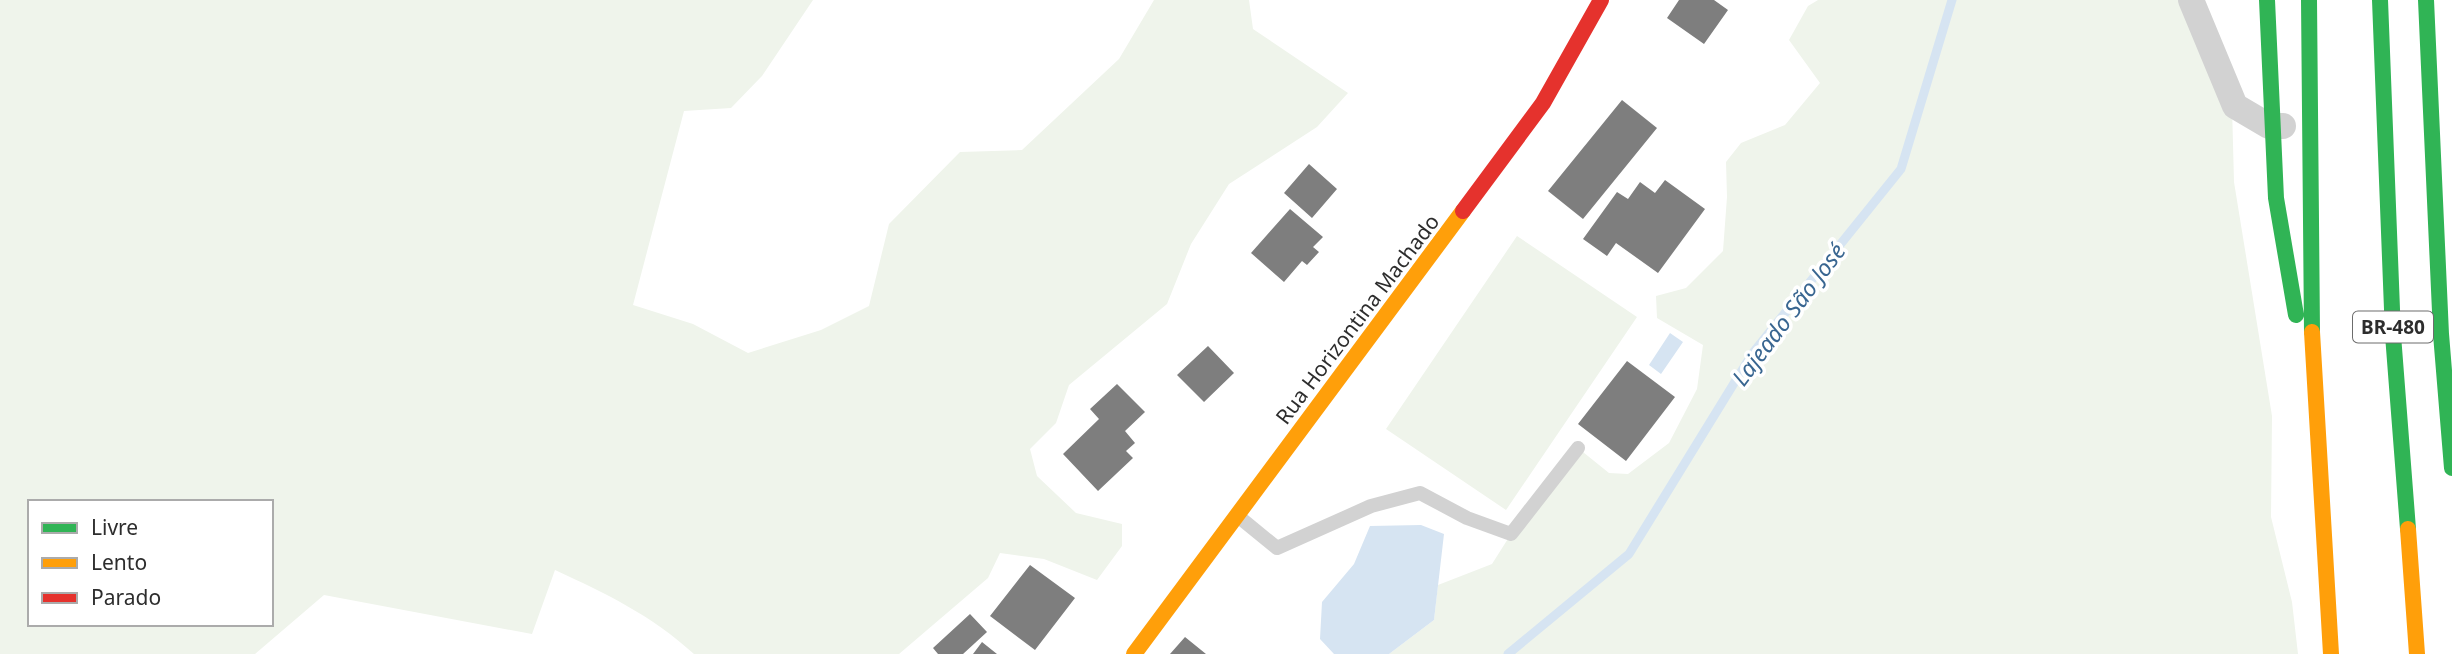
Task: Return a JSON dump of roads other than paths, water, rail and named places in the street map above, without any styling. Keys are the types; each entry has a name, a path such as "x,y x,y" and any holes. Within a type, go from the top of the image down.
{"main road":[{"name":"Rua Horizontina Machado","path":"1134,654 1544,103 1601,0"},
{"path":"2267,0 2269,126 2285,267 2314,382"},
{"path":"2309,0 2314,382 2331,654"},
{"name":"BR-480","path":"2381,0 2393,335 2417,654"},
{"name":"BR-480","path":"2426,0 2441,334 2452,468"}],"street":[{"path":"2191,0 2235,106 2269,126 2309,126"}],"lane":[{"path":"1237,515 1277,548 1313,529 1371,506 1420,493 1466,518 1511,534 1578,449"}],"water":[{"path":"1670,333 1683,342 1661,374 1649,365"},
{"path":"1421,525 1444,534 1434,620 1389,654 1334,654 1320,639 1322,602 1354,564 1370,526"}],"waterway":[{"name":"Lajeado São José","path":"1508,654 1629,554 1752,354 1901,169 1952,0"}]}
